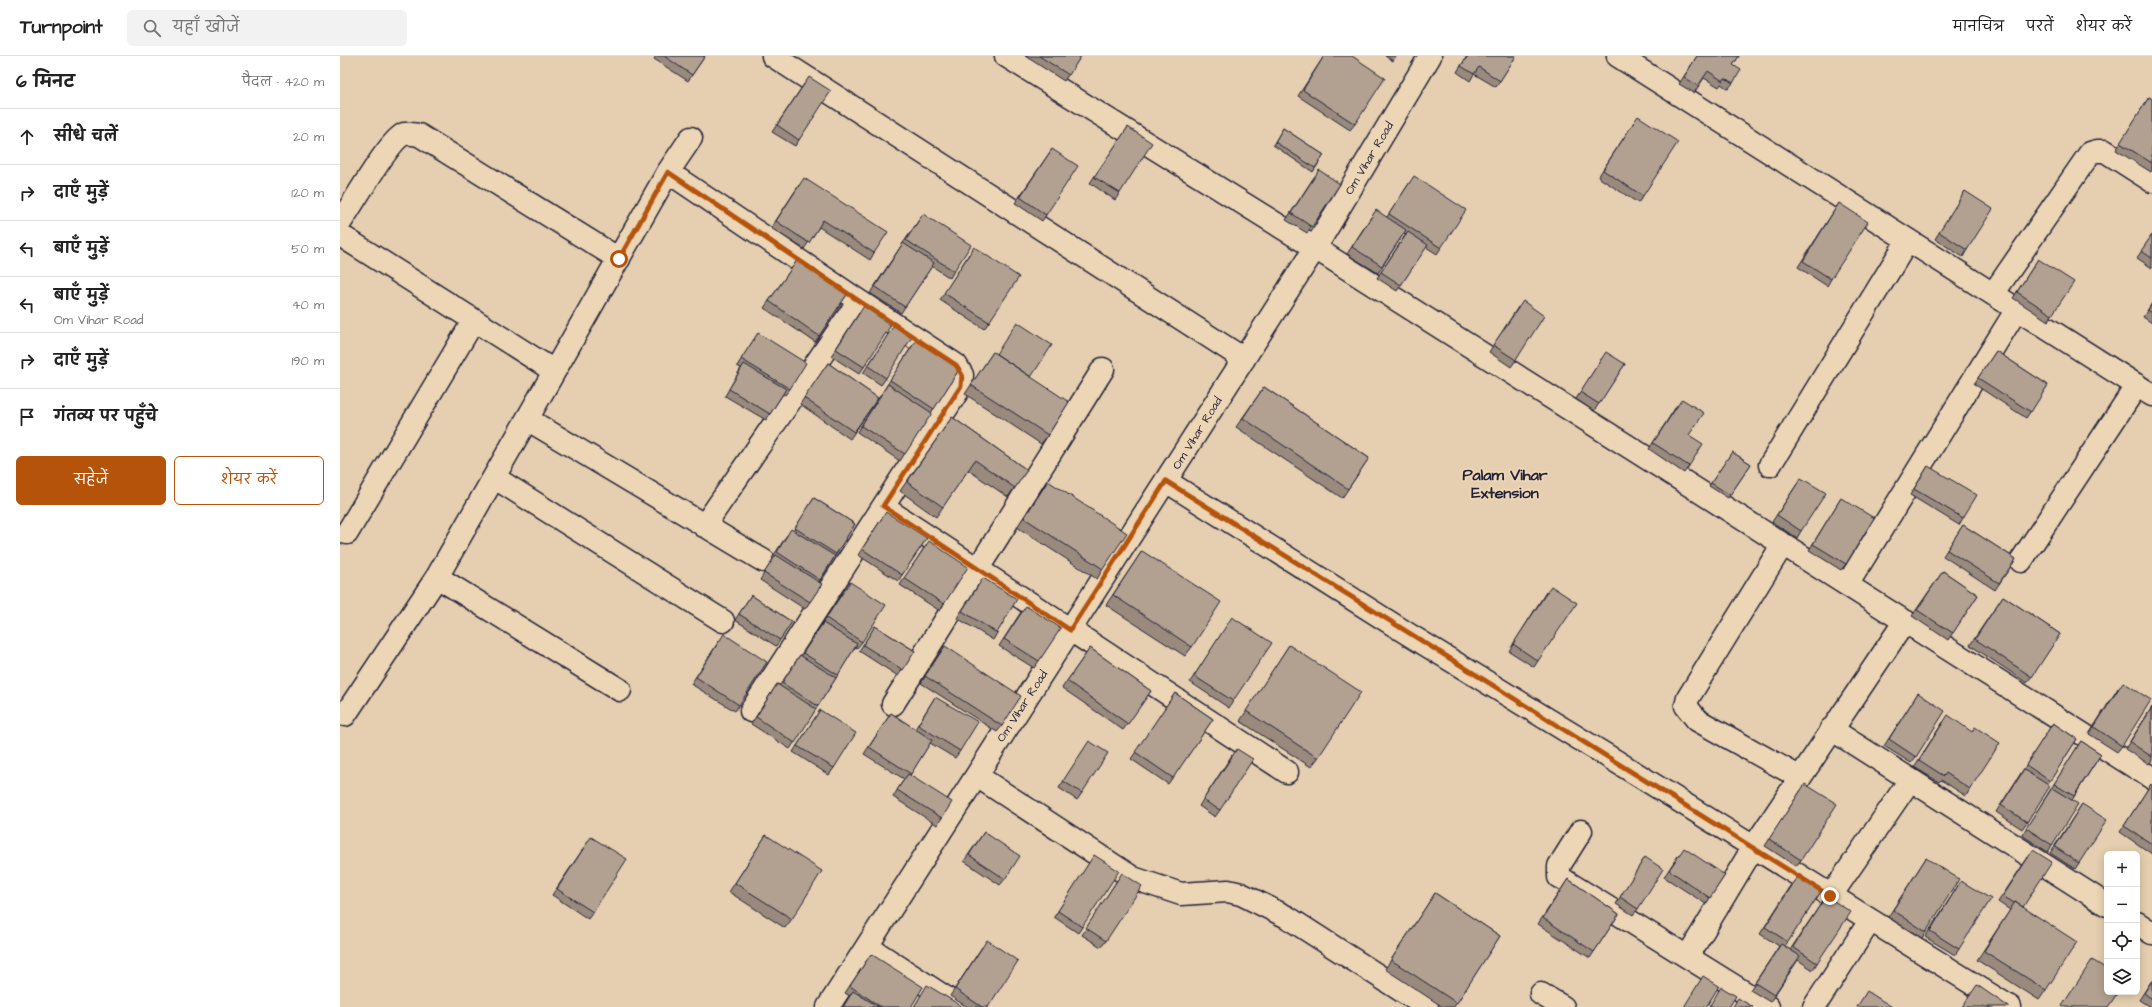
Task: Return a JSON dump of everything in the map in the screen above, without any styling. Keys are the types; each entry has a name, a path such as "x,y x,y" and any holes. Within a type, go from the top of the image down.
{"street":[{"path":"773,56 1244,359"},
{"path":"1006,56 1315,248 2152,778"},
{"name":"Om Vihar Road","path":"828,1007 868,947 1315,248 1430,56"},
{"path":"1618,56 2144,390 2021,562"},
{"path":"340,223 392,145 404,134 411,133 419,135 619,259"},
{"path":"345,716 437,577 495,478 554,371 668,172 691,138"},
{"path":"1993,294 2090,154 2097,151 2105,151 2152,181"},
{"path":"668,172 956,365 962,375 961,386 751,710"},
{"path":"340,236 554,371"},
{"path":"1770,465 1908,240"},
{"path":"704,526 859,301"},
{"path":"1847,585 2017,309"},
{"path":"347,533 474,320"},
{"path":"893,704 1103,369"},
{"path":"527,419 764,561"},
{"path":"495,478 723,621"},
{"path":"1166,481 2010,1007"},
{"path":"883,506 1287,772"},
{"path":"1783,544 1688,698 1686,706 1697,720 1799,778"},
{"path":"437,577 620,690"},
{"path":"1688,956 1753,848 1904,621"},
{"path":"1831,729 2104,902"},
{"path":"977,776 1133,878 1181,894 1228,891 1241,894 1287,917 1427,1007"},
{"path":"1830,896 1910,780"},
{"path":"1581,831 1559,866 1560,877 1768,1007"},
{"path":"1814,1007 1870,921"},
{"path":"2140,925 2152,933"},
{"path":"868,947 960,1007"},
{"path":"1541,994 1562,1007"}],"building":[{"path":"664,56 705,56 692,75"},
{"path":"1039,56 1081,56 1069,75"},
{"path":"1324,56 1352,56 1385,78 1355,124 1303,90"},
{"path":"1468,56 1516,56 1500,81 1479,67 1474,74 1461,66"},
{"path":"1697,56 1739,56 1733,65 1741,70 1733,83 1725,78 1723,81 1708,71 1698,86 1684,77"},
{"path":"809,77 831,91 799,140 777,125"},
{"path":"2149,97 2152,99 2152,163 2120,143"},
{"path":"1638,116 1678,142 1643,196 1603,170"},
{"path":"1128,127 1152,143 1120,193 1094,177"},
{"path":"1283,128 1324,155 1315,168 1275,142"},
{"path":"1052,149 1078,166 1046,215 1020,197"},
{"path":"1319,170 1340,184 1312,227 1291,213"},
{"path":"1414,176 1466,210 1441,248 1389,214"},
{"path":"804,178 888,232 874,253 823,220 809,243 776,221"},
{"path":"1965,191 1993,209 1967,250 1939,232"},
{"path":"1839,203 1868,222 1831,279 1803,261"},
{"path":"1376,210 1406,230 1382,266 1352,247"},
{"path":"923,214 971,245 954,271 906,240"},
{"path":"1408,232 1428,245 1401,285 1381,272"},
{"path":"2152,235 2152,258 2141,251"},
{"path":"903,243 934,263 905,307 875,287"},
{"path":"974,247 1019,277 989,322 944,293"},
{"path":"798,259 848,293 819,336 769,301"},
{"path":"2038,259 2074,282 2052,315 2017,292"},
{"path":"1523,301 1544,316 1516,360 1493,345"},
{"path":"2152,304 2152,313 2148,310"},
{"path":"864,306 891,325 864,367 836,349"},
{"path":"1017,322 1052,345 1031,377 996,354"},
{"path":"894,325 912,337 886,378 868,366"},
{"path":"758,333 806,363 790,389 741,359"},
{"path":"917,339 960,368 934,409 890,380"},
{"path":"1996,351 2048,385 2031,412 1978,378"},
{"path":"993,352 1069,402 1048,435 971,385"},
{"path":"1606,352 1625,364 1599,404 1580,392"},
{"path":"828,363 878,398 854,432 804,398"},
{"path":"744,364 786,389 770,414 729,389"},
{"path":"888,384 932,413 905,454 861,426"},
{"path":"1264,387 1369,458 1348,489 1243,418"},
{"path":"1682,399 1704,413 1689,435 1703,444 1689,466 1653,443"},
{"path":"952,417 1027,470 1015,488 975,460 943,507 907,482"},
{"path":"1732,452 1751,464 1730,495 1711,483"},
{"path":"1928,466 1977,495 1963,518 1914,489"},
{"path":"1801,478 1826,493 1801,531 1777,515"},
{"path":"1048,481 1127,533 1103,569 1024,518"},
{"path":"814,498 855,524 836,554 795,528"},
{"path":"1841,498 1874,518 1846,564 1813,544"},
{"path":"886,512 927,538 902,575 862,549"},
{"path":"1963,525 2016,559 1999,583 1947,550"},
{"path":"791,529 835,556 820,580 777,552"},
{"path":"929,541 968,567 944,604 904,578"},
{"path":"1142,551 1221,602 1192,647 1113,595"},
{"path":"776,555 822,584 810,602 764,573"},
{"path":"1943,571 1978,595 1953,633 1917,610"},
{"path":"983,578 1017,599 997,633 962,611"},
{"path":"850,582 886,605 862,642 826,618"},
{"path":"1551,586 1577,603 1538,661 1513,644"},
{"path":"751,595 792,622 780,640 739,614"},
{"path":"2003,596 2060,634 2032,677 1975,639"},
{"path":"1026,606 1061,628 1039,661 1004,639"},
{"path":"1232,617 1272,643 1233,701 1194,676"},
{"path":"823,623 857,644 838,675 803,653"},
{"path":"875,626 915,651 903,670 863,645"},
{"path":"724,634 767,662 739,705 696,677"},
{"path":"1289,645 1361,692 1318,758 1246,711"},
{"path":"945,646 1021,696 1002,726 925,676"},
{"path":"1090,648 1151,691 1128,724 1067,681"},
{"path":"800,655 836,678 818,706 782,683"},
{"path":"2123,682 2151,700 2122,746 2094,727"},
{"path":"777,684 816,709 795,743 756,717"},
{"path":"1175,693 1213,719 1173,778 1135,752"},
{"path":"1918,693 1945,711 1916,757 1889,739"},
{"path":"935,697 978,722 960,751 918,725"},
{"path":"2152,708 2152,757 2130,742"},
{"path":"820,710 856,733 834,768 797,746"},
{"path":"891,713 932,740 911,774 869,747"},
{"path":"1948,715 1972,732 1975,727 2000,743 1970,789 1946,773 1944,776 1919,760"},
{"path":"2053,723 2077,739 2050,781 2026,765"},
{"path":"1089,741 1108,753 1082,793 1063,781"},
{"path":"2081,741 2101,754 2074,796 2054,784"},
{"path":"1237,749 1253,759 1220,810 1203,800"},
{"path":"2024,770 2050,786 2027,822 2001,805"},
{"path":"908,774 952,802 942,818 897,790"},
{"path":"1805,784 1837,804 1801,860 1769,839"},
{"path":"2151,784 2152,785 2152,844 2124,826"},
{"path":"2052,788 2078,804 2052,845 2026,828"},
{"path":"2082,804 2107,820 2079,863 2055,847"},
{"path":"984,832 1020,856 1005,879 969,855"},
{"path":"766,835 822,871 792,919 735,883"},
{"path":"591,837 627,859 593,912 557,889"},
{"path":"1684,848 1725,875 1710,898 1669,870"},
{"path":"2033,850 2052,862 2023,907 2003,896"},
{"path":"1094,855 1119,871 1082,927 1058,911"},
{"path":"1645,857 1663,869 1638,909 1620,897"},
{"path":"1926,858 1959,879 1926,932 1893,910"},
{"path":"1122,873 1142,886 1106,941 1086,928"},
{"path":"1799,875 1822,890 1788,942 1765,927"},
{"path":"1568,879 1619,914 1594,952 1543,918"},
{"path":"1961,881 1991,899 1959,949 1930,931"},
{"path":"1435,893 1500,936 1457,1003 1391,960"},
{"path":"1826,896 1851,912 1817,963 1793,947"},
{"path":"2015,902 2077,942 2046,990 1984,951"},
{"path":"987,940 1018,961 988,1007 982,1007 955,989"},
{"path":"1781,944 1800,956 1774,995 1755,983"},
{"path":"871,954 923,987 911,1007 881,1007 850,986"},
{"path":"2092,960 2104,967 2104,995 2116,995 2108,1007 2062,1006"},
{"path":"1703,976 1719,986 1706,1007 1684,1007"},
{"path":"2152,981 2152,999 2144,993"},
{"path":"927,985 963,1007 914,1007"},
{"path":"1977,985 2009,1007 1962,1007"},
{"path":"1721,987 1736,996 1729,1007 1709,1007"},
{"path":"853,991 879,1007 843,1007"},
{"path":"1867,991 1892,1007 1857,1007"},
{"path":"1738,998 1753,1007 1733,1007"}],"district":[{"name":"Palam Vihar Extension","path":"1505,483"}],"route":[{"path":"619,259 668,172 956,365 962,375 961,386 883,506 1070,630 1166,481 1408,634 1614,760 1830,896"}]}
